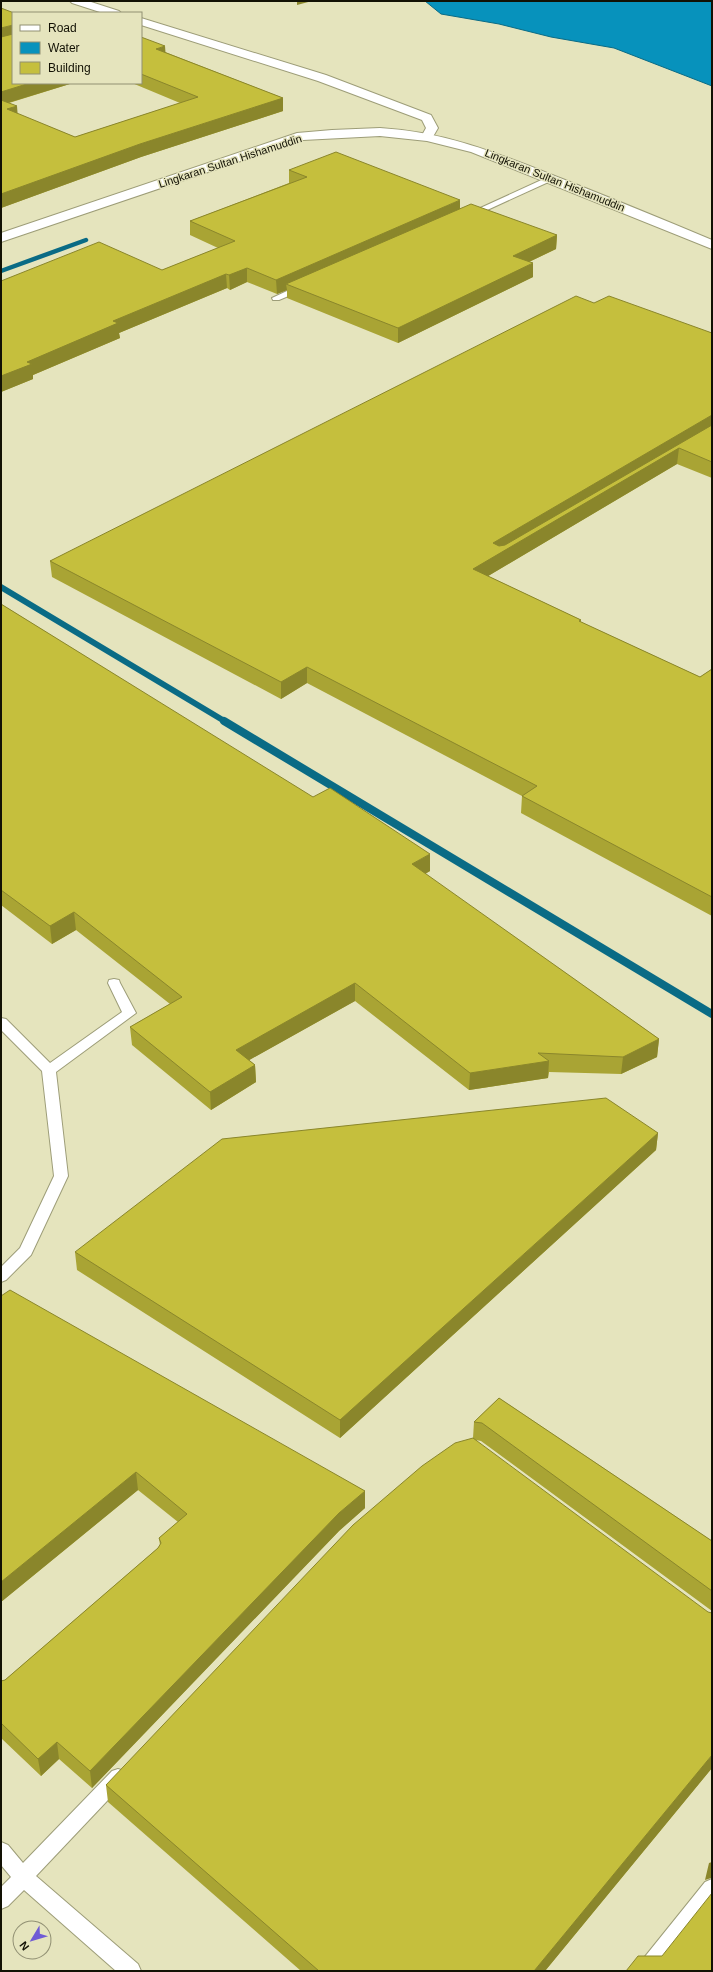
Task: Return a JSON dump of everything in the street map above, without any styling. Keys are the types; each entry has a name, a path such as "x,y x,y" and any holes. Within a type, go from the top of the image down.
{"street":[{"path":"76,1 112,12"},
{"path":"142,21 322,78 426,118 432,128 427,137"},
{"name":"Lingkaran Sultan Hishamuddin","path":"1,238 301,136 356,132 427,137 495,156 663,223 712,245"}],"lane":[{"path":"457,220 551,179"},
{"path":"276,298 313,282"},
{"path":"49,1070 129,1013 114,982"},
{"path":"1,1022 49,1070 61,1176 26,1251 3,1272"},
{"path":"1,1900 127,1768"},
{"path":"1,1851 22,1877 130,1971"},
{"path":"646,1971 712,1888"}],"water":[{"path":"425,1 712,1 712,86 614,48 551,37 499,24 441,14"}],"building":[{"path":"1,8 12,12 12,25 1,28"},
{"path":"12,34 12,84 27,84 1,92 1,37"},
{"path":"142,37 165,46 156,49 283,98 140,144 1,194 1,100 17,106 7,109 75,137 198,97 142,74"},
{"path":"336,152 460,200 276,280 247,268 229,275 226,274 113,321 118,323 27,362 32,364 1,376 1,281 99,242 162,270 235,241 190,221 307,177 289,170"},
{"path":"471,204 557,235 513,256 533,263 398,328 286,284"},
{"path":"576,296 594,303 609,296 712,333 712,415 493,543 499,546 505,545 712,425 712,462 679,448 473,569 581,620 579,621 700,677 712,669 712,897 522,796 537,786 307,667 281,682 50,561"},
{"path":"1,604 313,797 330,788 430,854 412,864 659,1039 623,1057 538,1053 549,1061 470,1073 355,983 236,1050 255,1065 210,1092 130,1027 182,997 74,912 50,926 1,890"},
{"path":"606,1098 658,1133 340,1420 75,1252 222,1139"},
{"path":"10,1290 365,1491 339,1513 90,1771 57,1742 38,1759 1,1723 1,1681 5,1680 158,1548 161,1543 159,1538 187,1514 136,1472 1,1582 1,1296"},
{"path":"499,1398 712,1541 712,1591 482,1423 474,1422"},
{"path":"473,1438 708,1612 712,1613 712,1755 534,1971 319,1971 106,1785 353,1525 422,1466 455,1443"},
{"path":"712,1893 712,1971 626,1971 638,1956 662,1956"}],"waterway":[{"path":"1,271 86,240"},
{"path":"1,587 226,722"},
{"path":"224,721 712,1014"}]}
